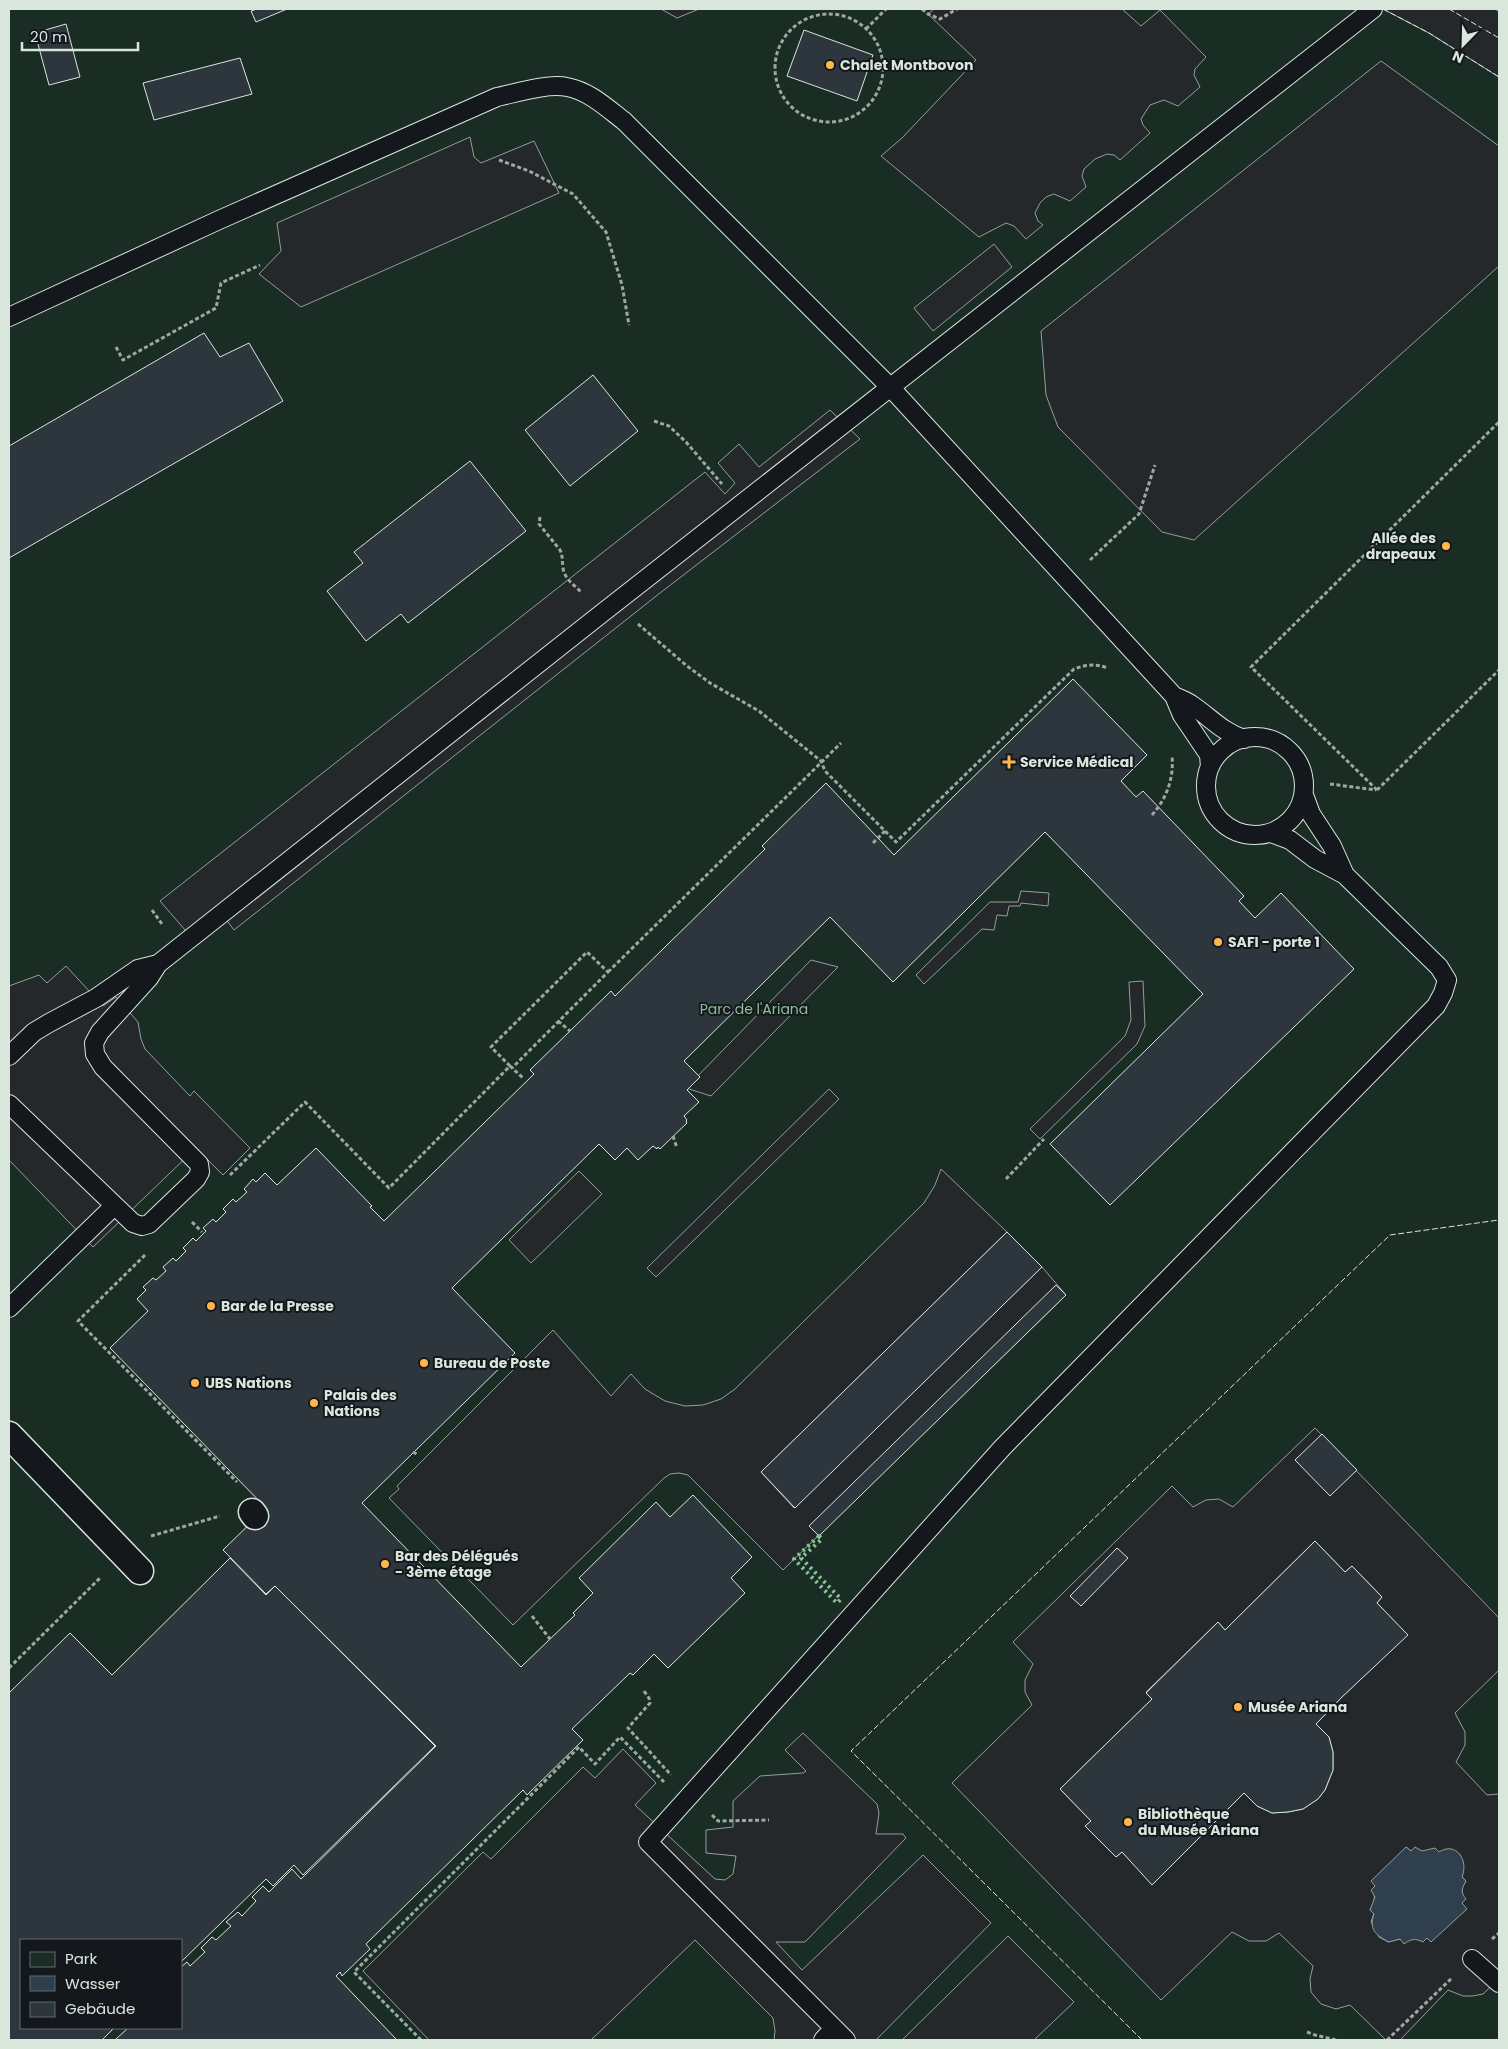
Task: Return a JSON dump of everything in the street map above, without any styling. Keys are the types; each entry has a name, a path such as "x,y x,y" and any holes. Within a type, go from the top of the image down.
{"street":[{"path":"9,1435 140,1571"}],"lane":[{"path":"9,1104 133,1223 142,1226 149,1224 196,1179 200,1172 199,1164 103,1066 95,1054 94,1043 100,1032 144,984 158,964 1373,9"},
{"path":"9,316 219,220 497,97 566,86 586,94 624,121 892,388 1174,696 1182,715 1209,755 1210,767 1207,794 1211,807 1218,819 1230,828 1243,834 1271,833 1282,827 1300,808 1304,788"},
{"path":"1174,696 1192,704 1220,728 1244,739"},
{"path":"1210,767 1224,749 1244,739 1258,738 1271,740 1284,747 1294,756 1301,768 1311,814 1332,846 1345,875"},
{"path":"834,2036 648,1842 1003,1447 1436,1006 1447,980 1439,967 1345,875 1315,859 1290,840 1271,833"},
{"path":"9,1056 34,1032 96,998 138,969 158,964"},
{"path":"9,1308 114,1206"},
{"path":"1472,1959 1499,1983"}],"path":[{"path":"866,29 886,9"},
{"path":"922,9 940,19 957,9"},
{"path":"830,14 848,18 866,29 874,39 881,54 883,72 879,88 870,103 857,114 842,121 825,122 807,118 791,107 780,93 775,75 776,56 783,39 795,25 812,17 830,14"},
{"path":"499,160 529,171 573,194 606,232 622,285 629,325"},
{"path":"116,347 123,360 216,308 221,283 260,264"},
{"path":"654,421 669,426 680,436 741,505"},
{"path":"1377,790 1251,666 1499,422"},
{"path":"1090,560 1139,514 1155,465"},
{"path":"540,517 539,524 560,550 566,577 601,614 617,622 640,624 661,645 710,683 759,711 821,761 825,771 896,842 1074,669 1087,665 1100,665 1114,671"},
{"path":"1304,788 1377,790 1499,670"},
{"path":"223,1181 305,1102 388,1188 841,743"},
{"path":"1152,815 1167,793 1172,776 1172,753"},
{"path":"873,843 885,831"},
{"path":"524,1079 491,1047 587,952 608,972"},
{"path":"558,1021 570,1031"},
{"path":"673,1136 677,1148"},
{"path":"1006,1179 1044,1140"},
{"path":"149,1251 78,1321 238,1483"},
{"path":"413,1452 418,1455"},
{"path":"532,1616 550,1640"},
{"path":"9,1668 57,1620"},
{"path":"644,1691 649,1698 650,1704 628,1728 669,1771"},
{"path":"418,2039 354,1972 364,1961 579,1747 594,1764 620,1737 668,1786"},
{"path":"361,1957 364,1961"},
{"path":"1386,2040 1472,1959"},
{"path":"1307,2032 1336,2040"}],"green space":[{"name":"Parc de l'Ariana","path":"9,9 1383,9 1429,33 1499,77 1499,2040 9,2040"}],"shaded area":[{"path":"661,9 699,9 677,18"},
{"path":"934,9 1122,9 1141,26 1160,10 1206,57 1195,69 1194,75 1200,87 1178,106 1164,100 1150,105 1141,119 1143,125 1150,133 1120,160 1114,155 1107,154 1095,159 1084,169 1082,176 1086,187 1070,201 1054,194 1046,197 1040,203 1035,213 1038,221 1043,225 1026,239 1014,226 1006,223 979,237 881,156 902,138 976,60 928,14"},
{"path":"1383,9 1495,9 1499,12 1499,77 1429,33"},
{"path":"1381,61 1499,146 1499,266 1194,540 1162,532 1058,427 1046,395 1041,331"},
{"path":"470,137 474,157 481,163 534,141 559,193 301,307 259,274 281,251 277,223"},
{"path":"994,244 1012,267 933,331 914,308"},
{"path":"830,410 860,439 660,593 234,930 222,914 192,938 160,901 705,472 725,494 735,483 718,463 739,444 759,467"},
{"path":"1021,891 1049,893 1048,906 1021,903 1020,906 1009,906 1007,916 997,915 994,930 982,929 924,984 916,975 990,902 1018,902"},
{"path":"811,960 838,967 711,1096 686,1088"},
{"path":"66,966 103,1006 116,997 138,1022 145,1049 190,1096 194,1091 250,1148 223,1175 196,1148 93,1247 9,1160 9,986 39,975 47,983"},
{"path":"1143,981 1145,1026 1137,1044 1040,1139 1030,1129 1125,1036 1131,1020 1129,982"},
{"path":"829,1089 839,1099 656,1277 647,1268"},
{"path":"941,1169 1007,1232 761,1472 794,1508 1042,1267 1066,1295 783,1570 688,1475 670,1474 513,1625 389,1498 399,1489 397,1486 553,1330 611,1396 631,1374 645,1389 665,1401 685,1406 703,1405 721,1399 735,1389 924,1203 935,1185"},
{"path":"579,1171 602,1194 531,1263 509,1240"},
{"path":"1315,1428 1499,1618 1499,1670 1455,1713 1465,1732 1465,1745 1456,1762 1487,1795 1499,1794 1499,1979 1483,1994 1463,1996 1448,1990 1400,2040 1386,2040 1350,2005 1336,2009 1321,2004 1311,1992 1310,1979 1313,1966 1279,1933 1266,1941 1249,1941 1232,1932 1161,2000 952,1783 1032,1705 1025,1692 1025,1680 1033,1664 1013,1642 1172,1486 1193,1507 1206,1500 1219,1499 1233,1507","holes":["1315,1541 1345,1572 1352,1566 1382,1597 1377,1603 1407,1635 1316,1724 1329,1737 1333,1752 1333,1770 1325,1790 1318,1799 1303,1809 1272,1813 1257,1806 1244,1793 1153,1884 1122,1852 1116,1857 1086,1826 1091,1821 1060,1789 1152,1699 1146,1692 1218,1622 1225,1630","1406,1847 1411,1851 1439,1852 1466,1881 1462,1888 1462,1903 1431,1942 1427,1938 1400,1939 1388,1942 1379,1937 1371,1922 1374,1913 1370,1910 1374,1902 1375,1886"]},
{"path":"803,1733 877,1804 879,1813 876,1834 903,1834 906,1838 805,1942 776,1942 802,1970 923,1855 991,1923 876,2040 774,2040 773,2018 695,1940 591,2040 429,2040 363,1971 483,1852 491,1859 583,1767 595,1778 623,1749 656,1783 635,1805 715,1879 725,1880 733,1874 736,1856 706,1853 706,1830 733,1827 733,1801 760,1776 803,1773 806,1771 785,1750"},
{"path":"1008,1936 1074,2002 1034,2040 902,2040"}],"water":[{"path":"1406,1847 1411,1851 1415,1847 1422,1851 1435,1848 1439,1852 1451,1849 1460,1854 1464,1864 1462,1877 1466,1881 1462,1892 1466,1899 1462,1903 1467,1909 1431,1942 1427,1938 1423,1942 1413,1940 1404,1944 1400,1939 1389,1942 1380,1937 1373,1928 1374,1914 1370,1910 1375,1897 1371,1890 1375,1886 1371,1881"}],"building":[{"path":"257,9 287,9 256,22 251,11"},
{"path":"66,24 80,77 49,85 35,33"},
{"name":"Chalet Montbovon","path":"804,30 873,55 857,101 787,76"},
{"path":"240,58 252,94 154,120 143,83"},
{"path":"204,333 220,357 249,343 283,401 9,558 9,446"},
{"path":"593,375 638,431 570,486 525,430"},
{"path":"470,461 526,531 408,623 401,614 366,641 327,591 363,563 354,552"},
{"name":"Palais des Nations","path":"1073,679 1147,755 1121,781 1136,797 1143,791 1244,896 1239,901 1255,918 1281,893 1354,969 1110,1205 1050,1144 1203,994 1045,832 893,982 830,917 684,1061 700,1077 687,1090 699,1102 684,1116 687,1123 660,1149 653,1146 638,1160 627,1148 615,1160 599,1144 452,1288 515,1353 362,1503 521,1667 575,1615 573,1613 593,1593 579,1578 656,1502 670,1517 693,1495 752,1557 731,1578 745,1593 668,1668 654,1654 633,1675 630,1673 572,1729 583,1740 527,1795 523,1790 366,1944 370,1949 342,1976 340,1972 336,1976 397,2040 115,2040 127,2029 182,2029 182,1966 187,1962 190,1966 205,1952 201,1948 212,1937 216,1940 231,1926 226,1922 238,1912 242,1916 256,1901 252,1897 263,1886 269,1892 292,1869 301,1879 436,1746 275,1586 266,1594 223,1550 266,1508 110,1348 148,1311 137,1299 146,1290 143,1287 153,1278 156,1280 166,1271 163,1267 173,1258 176,1261 186,1251 183,1248 193,1238 196,1241 206,1231 203,1228 213,1219 216,1222 226,1212 223,1209 233,1199 236,1202 247,1192 244,1189 253,1179 256,1182 265,1173 277,1185 316,1148 384,1221 534,1074 530,1070 611,991 615,996 765,849 762,846 826,783 894,855"},
{"path":"1007,1232 1042,1267 795,1508 761,1472"},
{"path":"1056,1285 1066,1295 819,1536 809,1526"},
{"path":"1322,1434 1357,1470 1330,1496 1295,1460"},
{"name":"Musée Ariana","path":"1315,1541 1345,1572 1352,1566 1382,1597 1377,1603 1408,1635 1316,1724 1329,1737 1333,1752 1333,1770 1325,1790 1318,1799 1303,1809 1272,1813 1257,1806 1244,1793 1152,1885 1122,1852 1116,1857 1085,1826 1091,1821 1060,1789 1152,1699 1146,1693 1218,1622 1225,1630"},
{"path":"1117,1548 1128,1558 1081,1606 1070,1596"},
{"path":"230,1558 266,1595 275,1586 435,1746 303,1875 294,1865 273,1886 266,1879 182,1961 182,1939 20,1939 20,2029 113,2029 102,2040 9,2040 9,1693 70,1633 112,1675"}],"hedge":[{"path":"819,1536 822,1539 801,1558 841,1599 837,1603 794,1559 819,1536"}],"fence":[{"path":"1383,9 1429,33 1499,77"},
{"path":"1449,9 1499,38"},
{"path":"1142,2040 851,1751 1390,1235 1499,1220"}],"place":[{"name":"Chalet Montbovon","path":"830,65"},
{"name":"Allée des drapeaux","path":"1446,546"},
{"name":"Service Médical","path":"1009,762"},
{"name":"SAFI - porte 1","path":"1218,942"},
{"name":"Bar de la Presse","path":"211,1306"},
{"name":"Bureau de Poste","path":"424,1363"},
{"name":"UBS Nations","path":"195,1383"},
{"name":"Palais des Nations","path":"314,1403"},
{"name":"Bar des Délégués - 3ème étage","path":"385,1564"},
{"name":"Musée Ariana","path":"1238,1707"},
{"name":"Bibliothèque du Musée Ariana","path":"1128,1822"}]}
